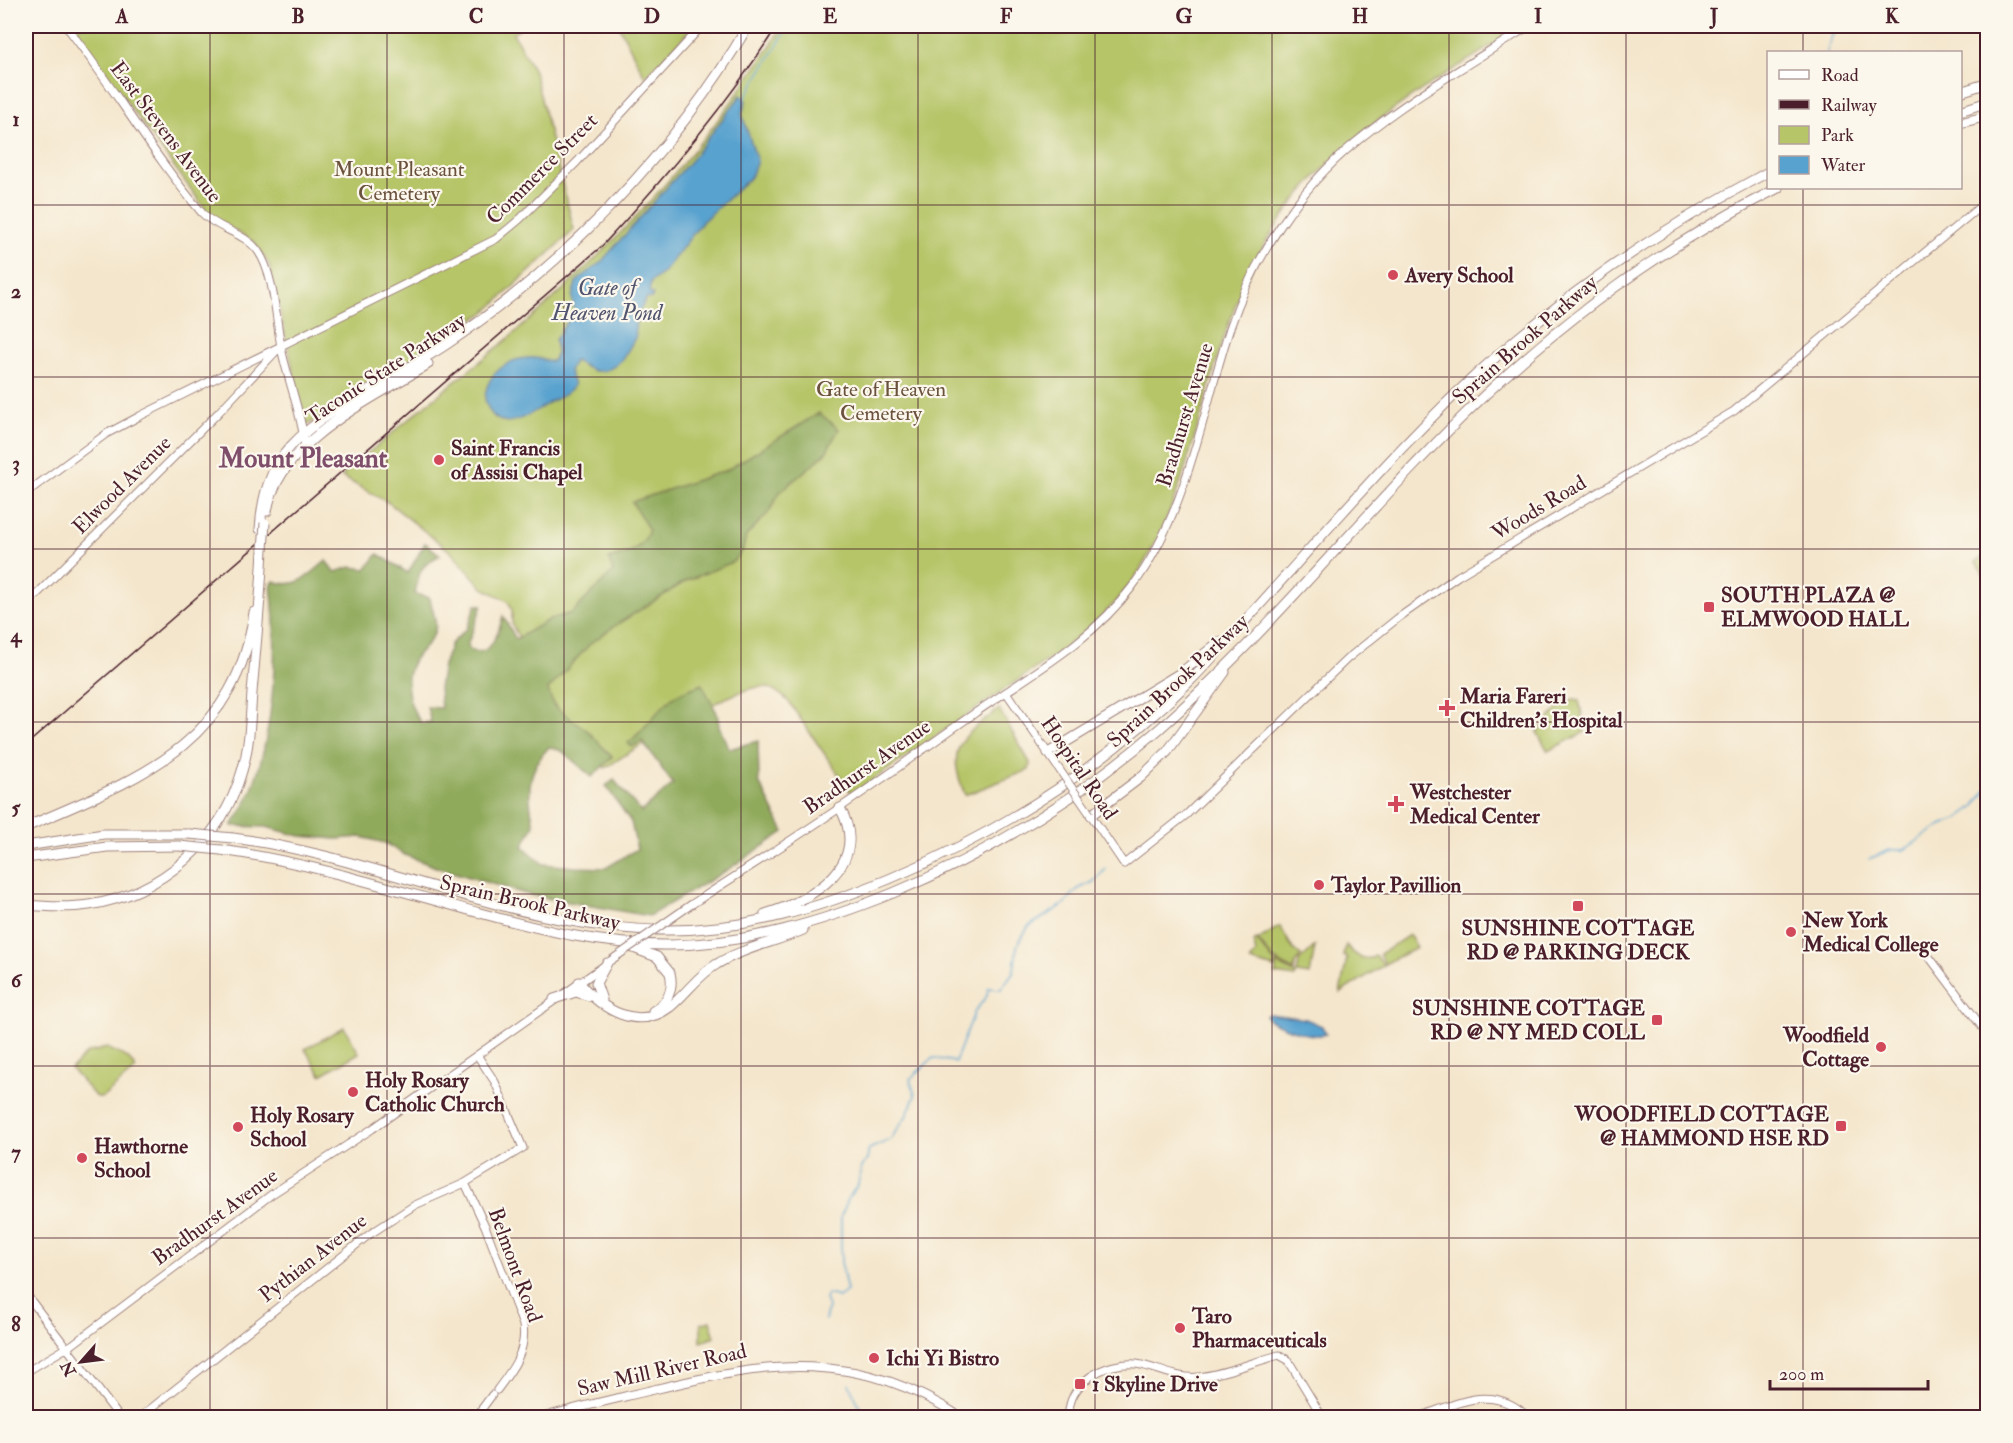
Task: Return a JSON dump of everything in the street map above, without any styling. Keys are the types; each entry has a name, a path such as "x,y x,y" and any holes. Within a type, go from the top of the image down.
{"highway":[{"name":"Taconic State Parkway","path":"26,905 79,906 130,894 178,867 199,848 217,825 235,792 248,745 264,494 285,452 304,434 447,344 508,300 552,263 606,210 668,138 709,86 748,26"},
{"name":"Taconic State Parkway","path":"262,526 277,481 289,461 305,445 480,328 568,255 615,208 684,129 729,67 755,26"},
{"path":"1962,91 1988,83"},
{"path":"1962,110 1988,102"},
{"path":"1962,122 1988,116"},
{"name":"Sprain Brook Parkway","path":"26,846 104,834 189,834 233,838 305,851 576,921 652,930 727,926 783,916 853,893 931,861 1013,817 1090,766 1148,720 1202,669 1414,436 1502,352 1567,299 1627,255 1705,206 1767,173"},
{"name":"Sprain Brook Parkway","path":"26,858 107,847 179,846 221,850 297,864 528,926 615,942 676,945 732,940 786,930 833,916 941,872 1054,809 1158,730 1243,647 1454,424 1537,348 1647,264 1703,229 1776,189"},
{"name":"Taconic State Parkway","path":"26,828 146,773 176,753 202,728 228,690 246,647 254,610 261,551"},
{"path":"1049,754 1190,667 1244,622"},
{"path":"1090,815 1140,778 1167,752 1243,647"},
{"path":"727,926 794,904 812,893 835,873 847,856 850,841 848,827 840,808"},
{"path":"582,981 609,1010 624,1016 654,1015 670,1006 704,973 724,959 833,916"},
{"path":"554,999 579,992 621,1010 645,1013 663,1004 671,990 670,973 661,960 649,953 615,942"},
{"path":"598,1000 596,983 608,962"}],"main road":[{"name":"Saw Mill River Road","path":"541,1418 728,1371 788,1366 831,1368 882,1380 927,1397 963,1418"}],"street":[{"name":"East Stevens Avenue","path":"66,26 141,133 204,214 246,239 258,252 268,277 281,345 305,445"},
{"name":"Commerce Street","path":"26,493 106,434 458,259 504,233 577,162 702,26"},
{"name":"Bradhurst Avenue","path":"26,1372 66,1348 267,1197 364,1135 692,904 840,808 1072,647 1099,625 1144,570 1163,535 1195,449 1239,304 1264,255 1304,196 1339,157 1376,126 1529,26"},
{"name":"Woods Road","path":"1124,864 1186,815 1347,659 1398,618 1458,576 1734,411 1988,200"},
{"name":"Commerce Street","path":"242,387 278,352 281,345"},
{"name":"Elwood Avenue","path":"26,606 242,387"},
{"name":"Hospital Road","path":"1006,692 1124,864"},
{"path":"1924,950 1988,1035"},
{"name":"Pythian Avenue","path":"139,1418 370,1234 415,1205 465,1183 523,1148 495,1082 477,1055"},
{"name":"Belmont Road","path":"465,1183 485,1226 523,1325 524,1334 518,1360 475,1418"},
{"path":"26,1294 120,1418"},
{"path":"1069,1418 1070,1400 1083,1381 1123,1365 1138,1365 1198,1377 1279,1354 1288,1360 1323,1418"},
{"path":"1414,1418 1489,1397 1508,1401 1529,1418"}],"green space":[{"name":"Mount Pleasant Cemetery","path":"71,26 523,26 513,33 534,71 574,230 487,311 306,426 269,264 254,242 211,217"},
{"path":"619,26 694,26 645,77"},
{"name":"Gate of Heaven Cemetery","path":"783,26 1523,26 1447,73 1376,123 1343,150 1312,181 1284,215 1259,254 1240,293 1225,334 1174,501 1156,541 1134,579 1118,600 1059,652 852,794 789,702 766,687 732,695 709,706 660,733 605,768 548,697 512,624 512,610 508,601 483,588 451,552 389,503 342,477 356,462 549,303 623,230 658,192 725,111"},
{"path":"819,413 839,429 825,454 780,492 769,512 746,536 743,550 733,562 686,581 616,625 590,644 548,690 554,706 588,731 612,757 592,777 562,751 549,747 541,756 532,774 530,803 534,825 523,846 543,864 606,868 637,849 631,822 606,786 614,780 641,812 673,784 642,741 631,747 628,743 675,696 702,684 717,713 719,726 729,749 758,741 759,782 784,832 724,872 649,916 529,895 436,867 405,855 385,843 361,837 336,839 300,836 266,827 232,826 250,794 265,745 274,664 271,586 274,581 289,584 302,580 326,561 335,572 351,567 366,569 378,554 408,573 425,543 440,555 424,566 418,579 415,594 430,598 436,627 430,640 413,661 408,679 409,697 416,715 421,723 431,722 427,707 441,708 439,688 443,665 451,644 467,628 476,605 482,605 468,643 469,649 476,652 483,651 492,643 503,616 516,639 550,619 572,613 613,572 609,559 634,550 643,542 649,530 632,502 727,470"},
{"path":"1987,554 1987,580 1976,562"},
{"path":"1573,699 1579,700 1585,732 1548,751 1537,732 1559,708"},
{"path":"999,709 1030,763 1029,770 965,795 957,765 960,744 966,736"},
{"path":"1280,926 1293,949 1301,956 1295,963 1294,971 1273,959 1258,940"},
{"path":"1409,935 1417,947 1385,964 1380,954"},
{"path":"1256,940 1275,963 1274,968 1250,961 1256,953 1253,943"},
{"path":"1346,945 1360,957 1367,959 1376,956 1384,965 1340,993 1347,958 1343,956"},
{"path":"1315,946 1310,975 1297,973 1299,961"},
{"path":"1277,963 1296,974 1295,977 1275,974"},
{"path":"344,1027 359,1053 321,1075 305,1049"},
{"path":"107,1048 128,1058 136,1069 102,1098 95,1096 71,1069 87,1053"},
{"path":"710,1321 715,1337 701,1342 701,1324"}],"water":[{"name":"Gate of Heaven Pond","path":"741,95 746,101 742,114 757,161 751,177 703,221 663,273 651,282 649,293 653,294 652,298 646,299 639,312 635,326 636,336 625,355 616,365 603,371 593,370 574,361 569,371 574,385 565,394 520,419 503,421 496,418 485,399 486,390 495,374 508,363 517,360 535,358 553,361 557,353 555,340 574,311 572,297 576,282 601,262 691,160"},
{"path":"1269,1014 1306,1019 1322,1026 1326,1034 1305,1034 1289,1029 1268,1019 1266,1016"}],"waterway":[{"path":"744,99 789,26"},
{"path":"1827,51 1835,26"},
{"path":"1869,859 1890,850 1904,850 1941,825 1957,819 1974,807 1988,788"},
{"path":"825,1320 828,1307 825,1299 827,1294 839,1297 847,1291 841,1262 841,1216 850,1195 858,1185 861,1167 867,1160 869,1149 890,1140 907,1115 915,1096 910,1079 933,1058 955,1062 975,1011 987,996 988,988 1001,989 1014,971 1017,946 1028,927 1063,905 1078,889 1093,882 1106,869"},
{"path":"849,1384 865,1418"},
{"path":"895,1418 924,1414 926,1418"}],"railway":[{"path":"26,745 602,246 695,140 738,84 777,26"}],"place":[{"name":"Avery School","path":"1393,275"},
{"name":"Saint Francis of Assisi Chapel","path":"439,460"},
{"name":"SOUTH PLAZA @ ELMWOOD HALL","path":"1709,607"},
{"name":"Maria Fareri Children's Hospital","path":"1447,708"},
{"name":"Westchester Medical Center","path":"1396,804"},
{"name":"Taylor Pavillion","path":"1319,885"},
{"name":"SUNSHINE COTTAGE RD @ PARKING DECK","path":"1578,906"},
{"name":"New York Medical College","path":"1791,932"},
{"name":"SUNSHINE COTTAGE RD @ NY MED COLL","path":"1657,1020"},
{"name":"Woodfield Cottage","path":"1881,1047"},
{"name":"Holy Rosary Catholic Church","path":"353,1092"},
{"name":"WOODFIELD COTTAGE @ HAMMOND HSE RD","path":"1841,1126"},
{"name":"Holy Rosary School","path":"238,1127"},
{"name":"Hawthorne School","path":"82,1158"},
{"name":"Taro Pharmaceuticals","path":"1180,1328"},
{"name":"Ichi Yi Bistro","path":"874,1358"},
{"name":"1 Skyline Drive","path":"1080,1384"}],"district":[{"name":"Mount Pleasant","path":"303,458"}]}
